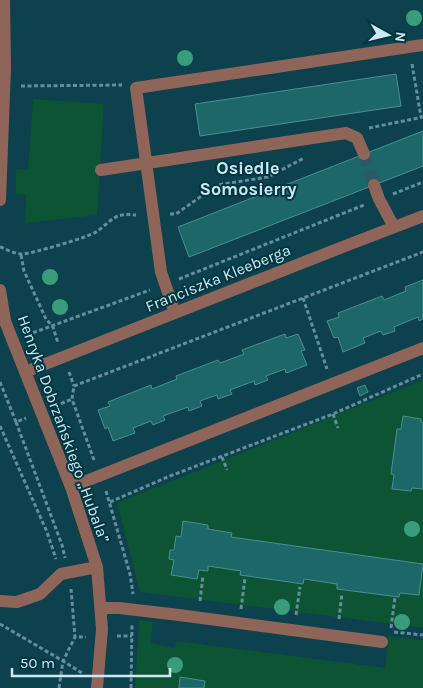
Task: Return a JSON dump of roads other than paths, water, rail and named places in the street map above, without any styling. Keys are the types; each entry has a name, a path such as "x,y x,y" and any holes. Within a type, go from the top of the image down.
{"street":[{"path":"0,200 5,68 4,0"},
{"path":"175,313 164,285 136,88 423,45"},
{"path":"101,170 346,133 358,138 364,154"},
{"path":"374,184 379,199 394,227"},
{"name":"Franciszka Kleeberga","path":"25,372 423,216"},
{"name":"Henryka Dobrzańskiego „Hubala”","path":"0,290 6,321 12,339 71,487 97,567 101,608 98,685"},
{"path":"71,487 423,348"},
{"path":"0,601 17,602 40,594 65,573 97,567"},
{"path":"101,608 386,637"}],"tunnel":[{"path":"364,154 374,185"}],"district":[{"name":"Osiedle Somosierry","path":"248,178"}]}
